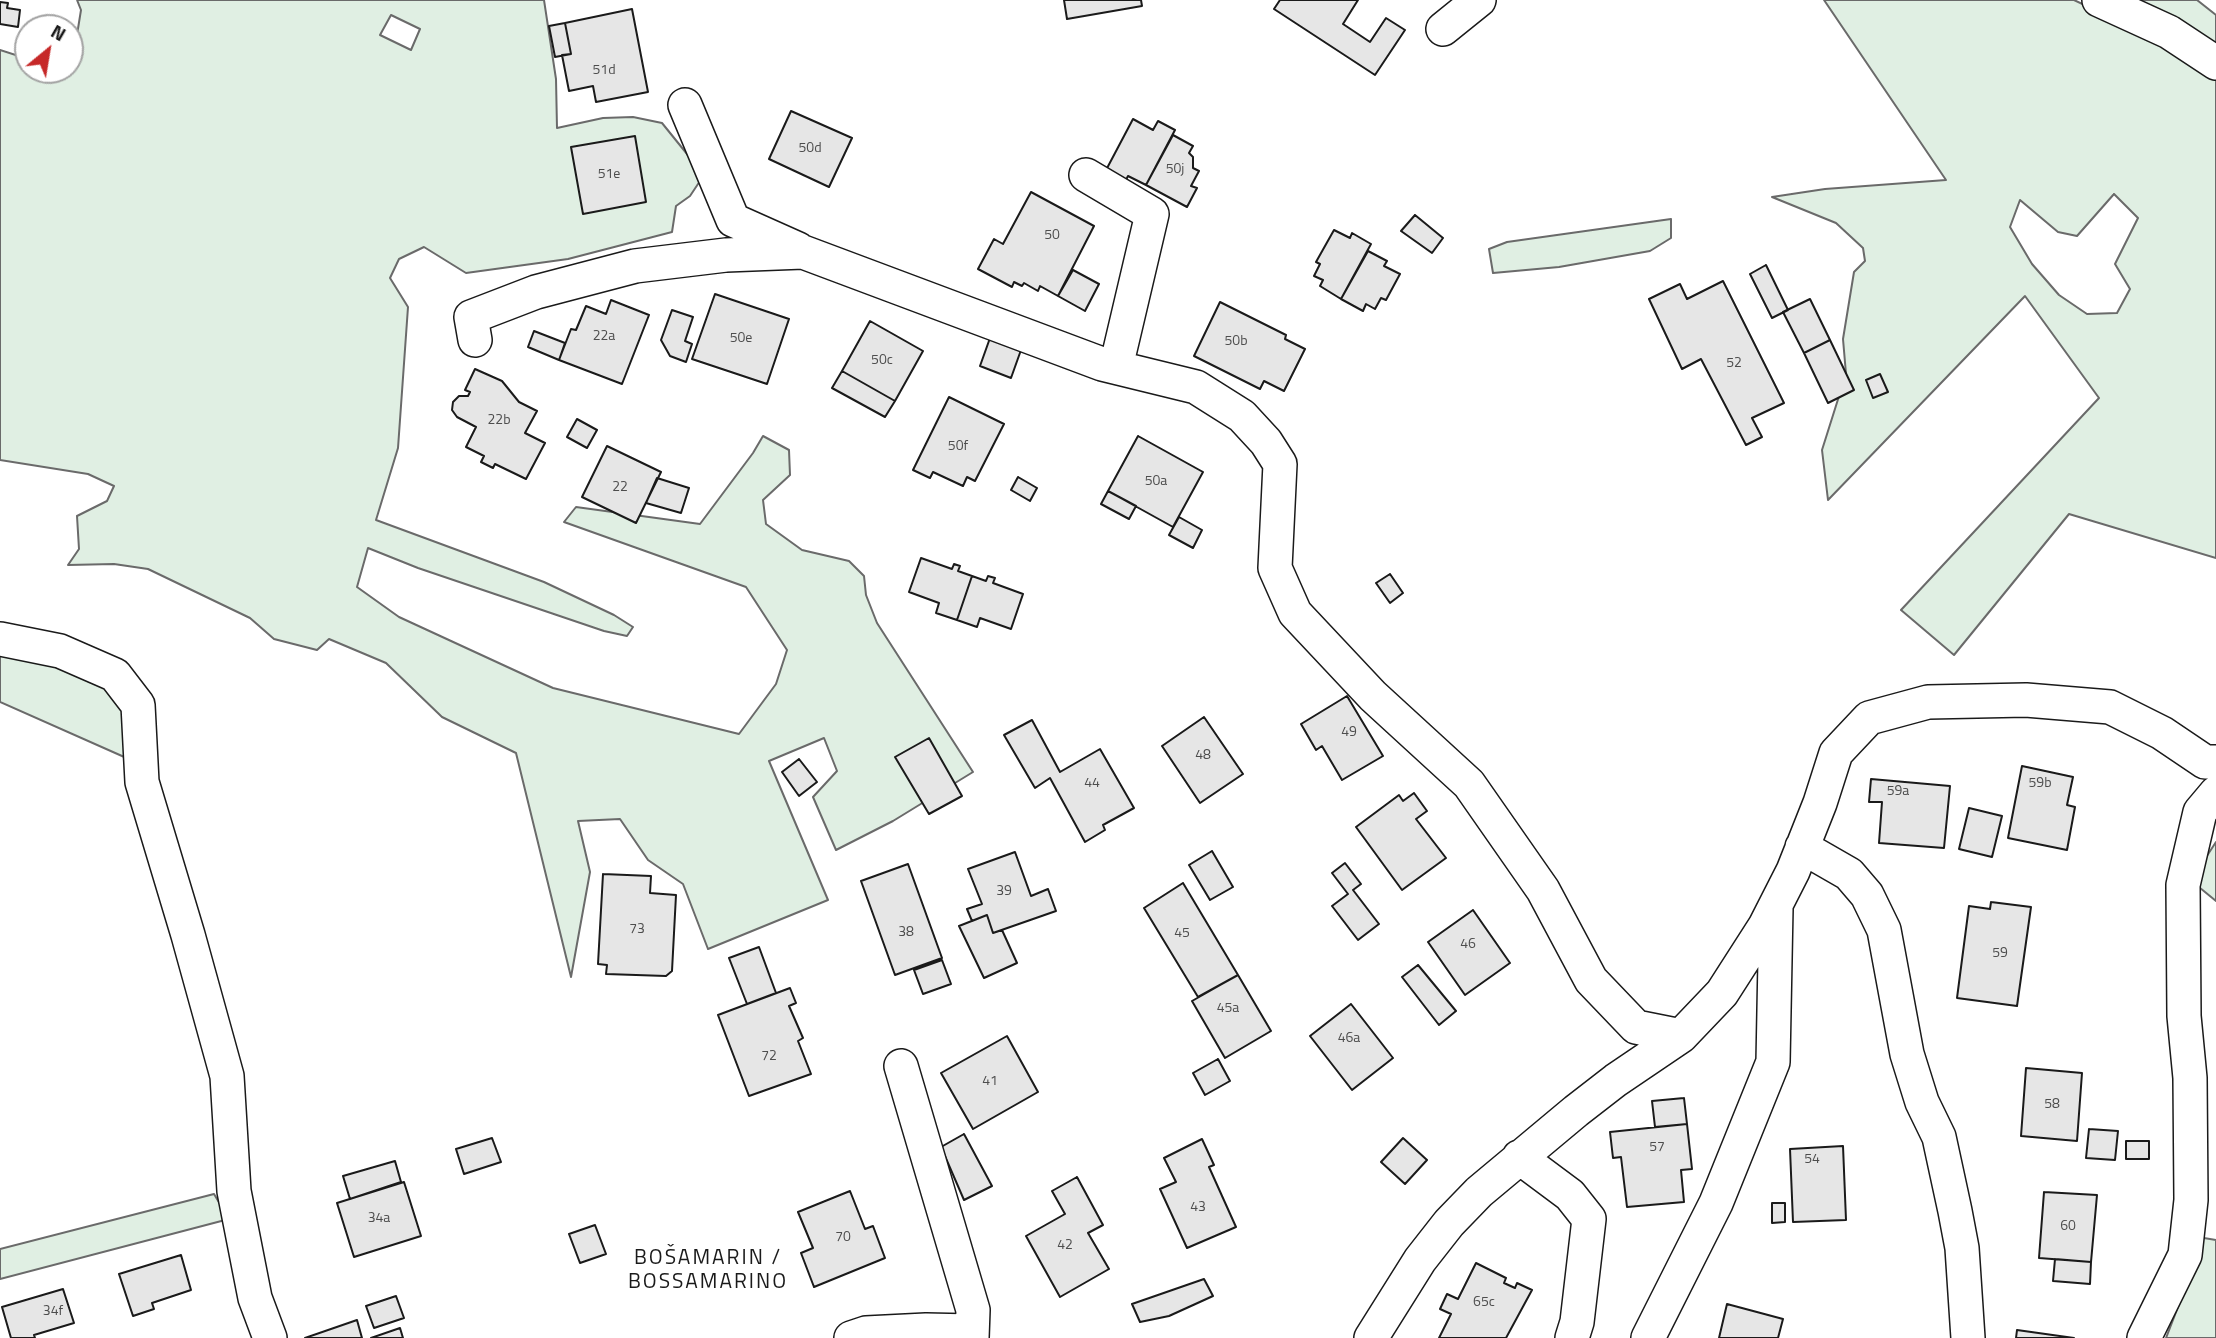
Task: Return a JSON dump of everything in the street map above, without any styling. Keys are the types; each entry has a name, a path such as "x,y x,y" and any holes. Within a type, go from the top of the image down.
{"street":[{"path":"1443,29 1479,0"},
{"path":"2099,0 2169,32 2216,63"},
{"path":"685,106 733,220 803,252 1102,365 1196,387 1242,416 1266,442 1280,464 1275,568 1295,613 1373,696 1469,784 1543,890 1591,980 1636,1027 1681,1036"},
{"path":"1086,175 1152,214 1116,367"},
{"path":"475,340 471,317 536,292 635,265 726,255 803,252"},
{"path":"0,639 60,651 115,675 138,705 142,782 227,1076 234,1191 256,1298 270,1338"},
{"path":"1371,1338 1420,1260 1449,1223 1479,1192 1616,1080 1681,1036 1722,993 1776,905 1820,803 1836,753 1869,718 1928,702 2026,700 2110,707 2162,733 2205,762 2216,762"},
{"path":"2144,1338 2185,1255 2191,1200 2190,1078 2184,1016 2183,885 2200,812 2216,793"},
{"path":"1802,847 1849,874 1867,895 1884,930 1906,1054 1922,1102 1939,1137 1955,1211 1962,1248 1968,1338"},
{"path":"1648,1338 1716,1203 1773,1062 1776,905"},
{"path":"851,1338 866,1333 926,1330 972,1335 973,1310 901,1066"},
{"path":"1520,1157 1570,1195 1589,1219 1577,1322 1572,1338"}],"green space":[{"path":"77,0 544,0 556,79 557,128 603,118 633,117 662,123 704,175 690,196 676,206 672,232 568,259 466,273 424,247 399,259 390,278 408,307 398,448 376,520 544,582 614,615 633,627 627,636 604,631 418,568 368,548 357,587 399,617 553,688 739,734 776,684 787,650 746,587 564,522 576,507 700,524 763,436 789,450 790,475 763,500 766,524 802,550 849,561 864,576 866,595 877,623 973,772 893,821 836,850 813,797 837,771 824,738 769,761 828,900 708,949 683,884 648,860 620,819 578,821 590,872 571,977 516,753 442,717 386,663 329,639 317,650 274,639 250,618 148,569 114,564 68,565 79,549 77,516 107,501 114,486 88,474 0,460 0,50 14,54 14,84 84,84 84,14 80,14","holes":["391,15 420,29 411,50 380,35"]},
{"path":"1824,0 2074,0 2161,41 2216,79 2216,558 2069,514 1954,655 1901,610 2099,398 2025,296 1828,500 1822,450 1846,374 1843,339 1854,272 1865,261 1863,248 1836,223 1772,197 1825,189 1946,180","holes":["2114,194 2138,218 2115,264 2130,289 2117,313 2087,314 2059,295 2032,264 2010,227 2020,200 2058,232 2077,236"]},
{"path":"2127,0 2197,0 2216,15 2216,46"},
{"path":"1671,219 1671,238 1650,251 1559,267 1493,273 1489,249 1507,242"},
{"path":"0,649 105,681 127,705 131,760 0,702"},
{"path":"2216,842 2216,901 2194,883 2201,865"},
{"path":"214,1194 229,1219 0,1279 0,1249"},
{"path":"2198,1237 2216,1240 2216,1338 2166,1338 2198,1255"}],"building":[{"path":"1064,0 1141,0 1142,6 1067,19"},
{"path":"1280,0 1358,0 1343,24 1370,42 1386,18 1405,30 1375,75 1274,9"},
{"path":"0,2 8,3 7,8 20,10 20,14 14,14 14,26 0,24"},
{"path":"632,9 648,92 596,102 593,86 569,91 562,55 571,54 565,23"},
{"path":"565,23 571,54 555,57 549,26"},
{"path":"791,111 852,138 829,187 769,159"},
{"path":"1133,119 1153,130 1158,121 1175,130 1146,185 1128,176 1125,182 1105,172"},
{"path":"1173,135 1193,146 1189,153 1193,157 1193,168 1199,171 1191,186 1197,188 1187,207 1146,185"},
{"path":"635,136 646,202 583,214 571,147"},
{"path":"1031,192 1094,226 1058,296 1040,286 1038,291 1024,283 1022,286 1014,282 1012,287 978,269 994,239 1003,244"},
{"path":"1415,215 1443,238 1432,253 1401,231"},
{"path":"1334,230 1350,238 1352,233 1371,244 1341,299 1320,286 1323,280 1314,276 1320,264 1316,262"},
{"path":"1368,251 1387,261 1384,266 1400,274 1386,300 1381,298 1375,309 1366,304 1363,311 1341,299"},
{"path":"1766,265 1788,310 1772,318 1750,274"},
{"path":"1073,270 1099,284 1085,311 1058,296"},
{"path":"1723,281 1784,403 1752,418 1762,437 1746,445 1701,359 1682,369 1649,299 1680,284 1687,299"},
{"path":"715,294 789,319 767,384 692,359"},
{"path":"1810,299 1830,340 1804,353 1783,312"},
{"path":"611,300 649,315 622,384 559,360 571,329 576,330 586,306 606,314"},
{"path":"1220,302 1286,335 1285,339 1305,349 1284,391 1264,381 1260,389 1194,356"},
{"path":"672,310 693,317 685,341 692,344 686,362 670,356 661,340"},
{"path":"870,321 923,351 895,401 842,371"},
{"path":"534,331 565,343 559,360 528,347"},
{"path":"990,338 1021,350 1011,378 980,366"},
{"path":"1830,340 1854,390 1828,403 1804,353"},
{"path":"475,369 502,381 519,402 537,411 525,433 545,443 526,479 495,464 493,468 481,462 484,456 466,447 476,427 457,417 452,410 453,402 459,396 468,396 470,392 465,390"},
{"path":"842,371 895,401 885,417 832,388"},
{"path":"1880,374 1888,392 1873,398 1866,380"},
{"path":"949,397 1004,424 975,481 967,477 963,486 933,472 930,478 913,470"},
{"path":"577,419 597,430 587,448 567,437"},
{"path":"1138,436 1203,472 1173,527 1108,491"},
{"path":"607,446 661,472 636,523 582,497"},
{"path":"1018,477 1037,488 1030,501 1011,490"},
{"path":"657,478 689,488 681,513 646,503"},
{"path":"1108,491 1136,506 1129,519 1101,504"},
{"path":"1179,517 1202,530 1193,548 1169,535"},
{"path":"921,558 952,569 954,564 960,566 958,571 972,576 957,620 936,613 939,603 909,592"},
{"path":"1390,574 1403,593 1390,603 1376,583"},
{"path":"972,576 986,581 988,576 995,578 993,583 1023,594 1011,629 980,618 977,627 957,620"},
{"path":"1347,696 1383,756 1342,780 1322,746 1316,750 1301,724"},
{"path":"1204,717 1243,774 1200,803 1162,746"},
{"path":"1032,720 1060,772 1100,749 1134,808 1103,825 1105,830 1085,842 1050,778 1035,788 1004,735"},
{"path":"929,738 962,796 929,814 895,757"},
{"path":"799,759 817,782 799,796 782,772"},
{"path":"2022,766 2073,777 2067,805 2075,807 2067,850 2008,838"},
{"path":"1871,779 1950,786 1944,848 1879,843 1882,802 1869,802"},
{"path":"1414,793 1427,811 1416,819 1446,858 1402,890 1356,827 1399,795 1403,801"},
{"path":"1969,808 2002,816 1992,857 1959,849"},
{"path":"1212,851 1233,887 1210,900 1189,865"},
{"path":"1015,852 1031,896 1048,889 1056,911 993,933 987,915 972,921 967,909 982,904 968,869"},
{"path":"1345,863 1361,884 1353,890 1379,924 1358,940 1332,906 1348,894 1332,873"},
{"path":"908,864 942,958 895,975 861,881"},
{"path":"603,874 651,876 650,893 676,895 672,971 666,976 606,974 607,965 598,964"},
{"path":"1183,883 1238,975 1198,997 1144,908"},
{"path":"1991,902 2031,907 2017,1006 1957,998 1969,906 1990,909"},
{"path":"1473,910 1510,963 1465,995 1428,942"},
{"path":"987,915 993,933 1002,930 1017,963 984,978 959,926"},
{"path":"759,947 776,993 747,1004 729,958"},
{"path":"942,960 951,984 923,994 914,970"},
{"path":"1418,965 1456,1011 1439,1025 1402,977"},
{"path":"1238,975 1271,1031 1225,1058 1192,1001"},
{"path":"790,988 796,1003 789,1006 803,1038 798,1041 811,1074 749,1096 718,1015"},
{"path":"1351,1004 1393,1058 1352,1090 1310,1036"},
{"path":"1007,1036 1038,1092 973,1129 941,1073"},
{"path":"1218,1059 1230,1081 1205,1095 1193,1073"},
{"path":"2026,1068 2082,1073 2077,1141 2021,1136"},
{"path":"1684,1098 1687,1124 1655,1127 1652,1101"},
{"path":"1687,1124 1692,1169 1681,1170 1684,1202 1627,1207 1621,1157 1613,1158 1610,1132"},
{"path":"2089,1129 2118,1131 2115,1160 2086,1158"},
{"path":"964,1134 992,1186 964,1200 941,1147"},
{"path":"492,1138 501,1162 464,1174 456,1149"},
{"path":"1403,1138 1427,1160 1405,1184 1381,1162"},
{"path":"1202,1139 1214,1165 1209,1167 1236,1227 1187,1248 1160,1189 1176,1182 1164,1158"},
{"path":"2126,1141 2149,1141 2149,1159 2126,1159"},
{"path":"1843,1146 1846,1220 1793,1222 1790,1149"},
{"path":"395,1161 401,1182 350,1199 343,1176"},
{"path":"1077,1177 1103,1225 1088,1233 1109,1269 1060,1297 1026,1236 1065,1214 1052,1191"},
{"path":"404,1182 421,1236 354,1257 337,1203"},
{"path":"850,1191 865,1229 873,1226 885,1258 814,1287 801,1253 813,1248 798,1212"},
{"path":"2044,1192 2097,1195 2091,1262 2039,1258"},
{"path":"1772,1203 1785,1203 1785,1222 1772,1223"},
{"path":"595,1225 606,1254 580,1263 569,1234"},
{"path":"181,1255 191,1290 152,1303 154,1309 133,1316 119,1274"},
{"path":"2055,1259 2091,1262 2090,1284 2053,1281"},
{"path":"1476,1263 1506,1278 1504,1283 1515,1288 1517,1283 1532,1290 1506,1338 1439,1338 1451,1314 1440,1309 1447,1294 1458,1299"},
{"path":"1204,1279 1213,1296 1169,1316 1140,1322 1132,1304"},
{"path":"63,1289 74,1323 34,1335 35,1338 11,1338 2,1307"},
{"path":"396,1296 404,1318 374,1328 366,1306"},
{"path":"1727,1304 1783,1319 1778,1338 1719,1338"},
{"path":"357,1320 362,1338 305,1338"},
{"path":"400,1328 403,1338 371,1338"},
{"path":"2017,1330 2074,1338 2016,1338"}],"district":[{"name":"BOŠAMARIN / BOSSAMARINO","path":"708,1271"}]}
